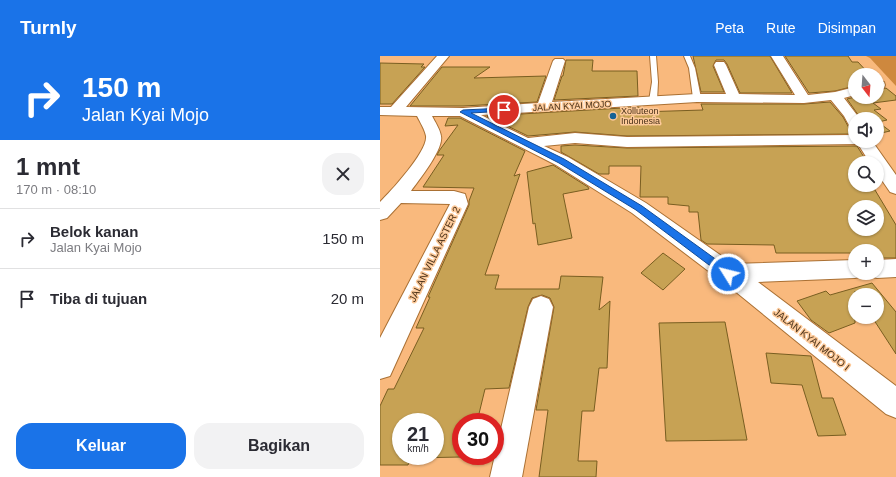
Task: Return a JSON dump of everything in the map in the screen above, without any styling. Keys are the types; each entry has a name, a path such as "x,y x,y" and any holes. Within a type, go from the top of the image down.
{"street":[{"path":"395,111 443,56"},
{"path":"777,56 804,99"},
{"path":"544,107 559,61"},
{"path":"720,65 734,98"},
{"name":"JALAN KYAI MOJO","path":"380,111 463,112 697,98 804,99 835,96 848,93"},
{"path":"835,96 848,112"},
{"path":"380,213 420,167 434,141 434,137 423,112"},
{"name":"JALAN KYAI MOJO I","path":"463,112 562,161 639,208 728,274 896,404"},
{"path":"525,142 575,138 628,142 848,140"},
{"path":"869,148 896,188"},
{"name":"JALAN VILLA ASTER 2","path":"380,366 459,204 458,199 454,197 395,197"},
{"path":"884,269 896,268"},
{"path":"728,274 848,269"},
{"path":"506,477 541,307"}],"lane":[{"path":"653,56 655,82 653,101"},
{"path":"687,56 692,68 697,98"}],"shaded area":[{"path":"866,56 896,56 896,86 884,73 884,68 879,68"}],"building":[{"path":"693,56 770,56 792,93 740,93 724,60 716,60 713,66 724,92 701,92"},
{"path":"785,56 848,56 852,62 858,62 864,68 848,68 848,88 835,91 809,93"},
{"path":"566,60 593,60 592,71 637,71 638,96 554,100 563,76"},
{"path":"380,63 424,64 421,67 425,67 392,104 380,104"},
{"path":"442,67 490,67 474,78 546,76 537,102 463,106 410,106"},
{"path":"886,88 896,96 896,100 884,102 884,89"},
{"path":"830,102 843,117 848,126 848,134 627,136 575,132 528,136 487,116 639,107 639,112 703,110 701,104 804,104"},
{"path":"850,104 874,104 881,109 874,110 877,112 856,112"},
{"path":"448,118 460,118 525,151 514,176 520,174 485,275 499,275 495,289 559,289 561,276 603,277 599,310 610,301 607,368 599,368 594,411 582,411 578,461 597,461 596,477 539,477 548,410 536,410 554,307 550,298 542,295 532,298 528,307 509,388 485,389 479,413 452,413 452,457 444,457 444,413 392,413 392,465 380,465 380,406 388,389 394,389 424,328 416,328 430,297 428,297 469,205 474,188 423,187 444,155 437,155 439,151 458,125 445,126"},
{"path":"884,126 890,131 884,132"},
{"path":"575,145 627,148 848,146 848,148 858,148 863,156 848,156 848,192 876,192 881,200 848,200 848,236 884,236 884,205 896,225 896,258 884,258 884,244 848,244 848,253 776,253 774,245 707,244 701,240 698,212 689,212 689,206 668,204 668,197 640,197 641,166 609,166 609,174 599,174 561,152 561,146"},
{"path":"553,165 589,189 563,194 572,238 538,245 535,223 533,224 527,172"},
{"path":"663,253 685,269 663,290 641,273"},
{"path":"872,283 876,288 854,288"},
{"path":"848,290 848,324 852,324 829,333 811,320 797,301 826,291 830,295"},
{"path":"884,298 896,312 896,354 877,324 884,324"},
{"path":"725,322 747,440 666,441 659,323"},
{"path":"766,353 811,356 822,398 833,398 846,435 818,436 802,385 771,383"}],"place":[{"name":"Xolluteon Indonesia","path":"613,116"}],"route":[{"path":"504,110 463,112 562,161 639,208 728,274"}]}
